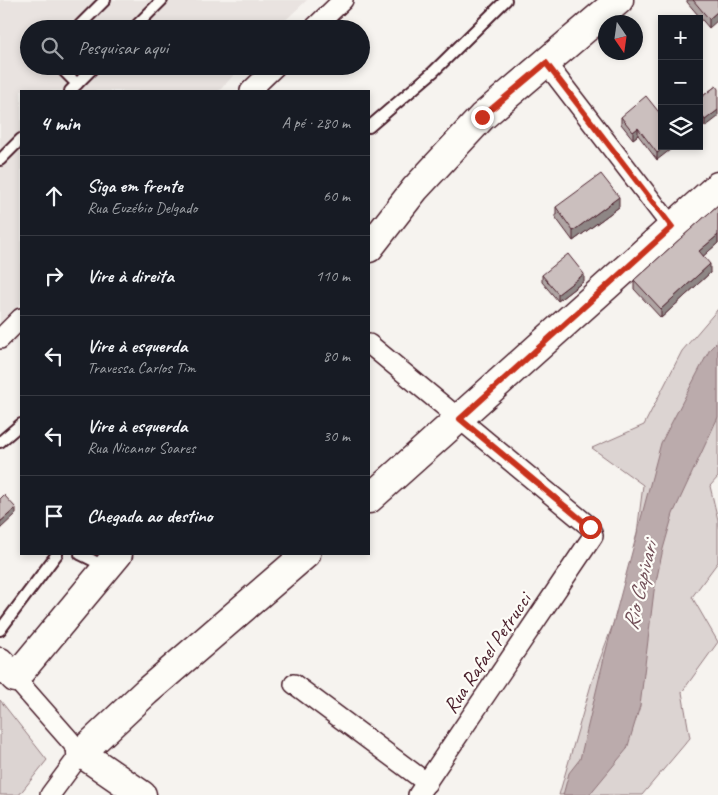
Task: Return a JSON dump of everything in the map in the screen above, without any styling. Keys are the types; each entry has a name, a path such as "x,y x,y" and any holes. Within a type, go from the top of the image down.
{"street":[{"path":"323,20 342,0"},
{"path":"370,247 415,189 452,147 482,117 619,0"},
{"path":"546,63 672,227"},
{"path":"251,90 267,75"},
{"path":"370,498 718,186"},
{"path":"0,339 20,319"},
{"path":"370,345 460,419"},
{"name":"Rua Rafael Petrucci","path":"423,789 593,536 590,527 460,419"},
{"path":"50,795 81,753 146,692 305,555"},
{"path":"112,561 7,670 81,753 142,795"},
{"path":"294,684 423,789"}],"lane":[{"path":"85,20 105,0"},
{"path":"142,20 162,0"},
{"path":"370,126 434,72 506,0"},
{"path":"65,75 73,88 86,75"},
{"path":"0,160 20,140"},
{"path":"0,442 20,425"},
{"path":"0,630 56,555"},
{"path":"85,555 112,561"}],"shaded area":[{"path":"0,0 307,0 286,20 20,20 20,75 234,75 220,90 20,90 20,304 0,323"},
{"path":"718,309 718,477 710,486 718,520 718,562 692,597 718,642 682,692 690,738 642,795 559,795 593,678 632,573 643,485 592,448 644,425 682,351"},
{"path":"0,700 47,760 19,795 0,795"}],"water":[{"name":"Rio Capivari","path":"718,341 718,417 673,514 663,549 654,591 640,706 627,749 589,795 563,795 569,773 580,759 605,654 661,443 710,349"}],"building":[{"path":"693,0 718,0 718,11 709,19"},
{"path":"716,86 718,89 718,110 705,120 703,117 703,96"},
{"path":"646,96 658,111 658,150 661,150 657,153 638,128 633,132 621,117"},
{"path":"601,174 619,197 573,231 556,207"},
{"path":"718,205 718,235 699,251 710,264 661,309 634,280"},
{"path":"568,254 584,274 558,294 542,275"},
{"path":"4,495 16,508 0,522 0,499"}],"route":[{"path":"482,117 546,63 672,227 460,419 590,527"}]}
